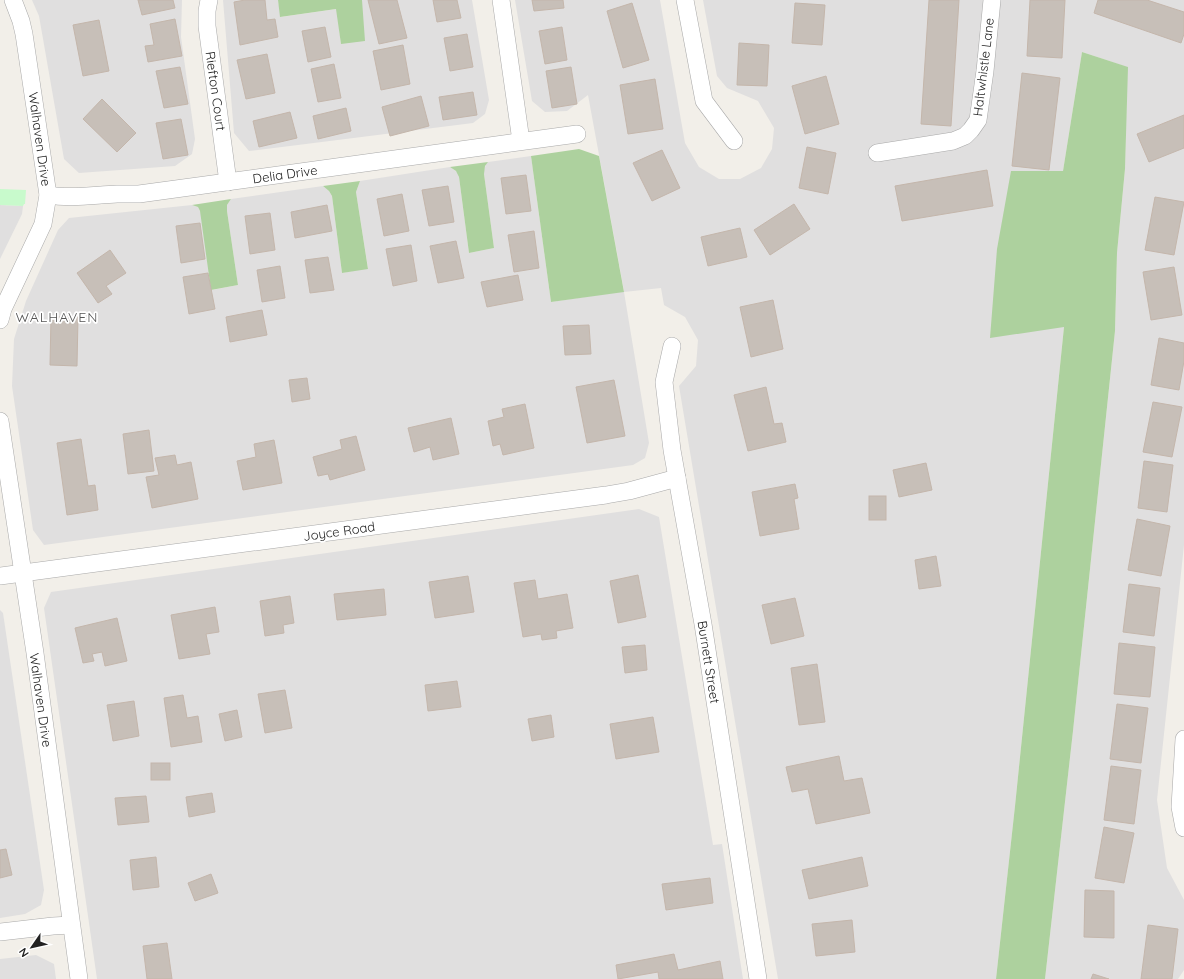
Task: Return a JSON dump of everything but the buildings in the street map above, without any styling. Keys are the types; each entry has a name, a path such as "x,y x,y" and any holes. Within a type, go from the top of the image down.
{"street":[{"name":"Walhaven Drive","path":"0,320 3,309 43,224 48,195 24,34 13,0"},
{"name":"Riefton Court","path":"208,0 207,26 228,182"},
{"path":"501,0 521,141"},
{"path":"685,0 704,101 734,141"},
{"name":"Haltwhistle Lane","path":"877,153 953,141 965,136 972,130 978,120 985,71 992,0"},
{"name":"Delia Drive","path":"48,195 61,198 139,194 577,134"},
{"name":"Burnett Street","path":"672,346 664,382 672,450 703,624 758,979"},
{"name":"Walhaven Drive","path":"0,421 35,653 79,979"},
{"name":"Joyce Road","path":"0,576 606,495 629,491 677,478"},
{"path":"1184,739 1180,807 1184,828"},
{"path":"0,932 71,925"}],"shaded area":[{"path":"32,0 182,0 181,37 195,139 192,154 175,166 79,173 64,159 39,16"},
{"path":"223,0 278,0 281,17 337,9 341,44 362,10 362,0 472,0 489,100 485,114 473,123 249,151 234,133"},
{"path":"515,0 660,0 685,143 699,167 719,179 740,179 761,168 772,149 774,128 758,101 727,88 717,76 703,0 1184,0 1184,545 1157,800 1167,868 1184,900 1184,970 1178,979 1045,979 1073,731 1115,331 1117,253 1125,169 1127,67 1082,52 1063,171 1064,327 996,979 778,979 679,386 696,366 698,340 685,317 664,305 661,288 624,292 649,443 645,458 633,465 44,545 33,530 12,386 14,339 26,301 58,230 69,218 192,205 198,207 201,213 212,290 238,285 227,211 227,205 231,199 323,186 332,196 342,273 368,268 356,192 360,181 450,167 457,172 459,177 469,253 494,248 484,174 486,164 488,162 531,156 551,302 624,291 588,95 567,111 545,112 532,101"},
{"path":"0,205 23,206 22,214 0,259"},
{"path":"639,509 659,517 713,845 722,844 743,979 97,979 44,608 51,592"},
{"path":"0,610 3,613 44,890 41,905 25,914 0,918"},
{"path":"36,955 54,964 56,979 0,979 0,959"}],"green space":[{"path":"278,0 362,0 365,41 341,44 336,9 280,17"},
{"path":"1082,52 1128,67 1125,169 1117,253 1115,331 1073,731 1045,979 996,979 1064,327 990,338 997,249 1011,171 1063,171"},
{"path":"579,149 599,156 624,292 551,302 531,156"},
{"path":"488,162 485,166 484,174 494,248 469,253 459,177 456,171 450,167"},
{"path":"360,181 356,192 368,269 342,273 332,196 323,186"},
{"path":"0,189 26,190 25,204 23,206 0,205"},
{"path":"231,199 227,205 227,211 238,285 211,290 200,211 198,207 192,205"}],"district":[{"name":"WALHAVEN","path":"57,317"}]}
